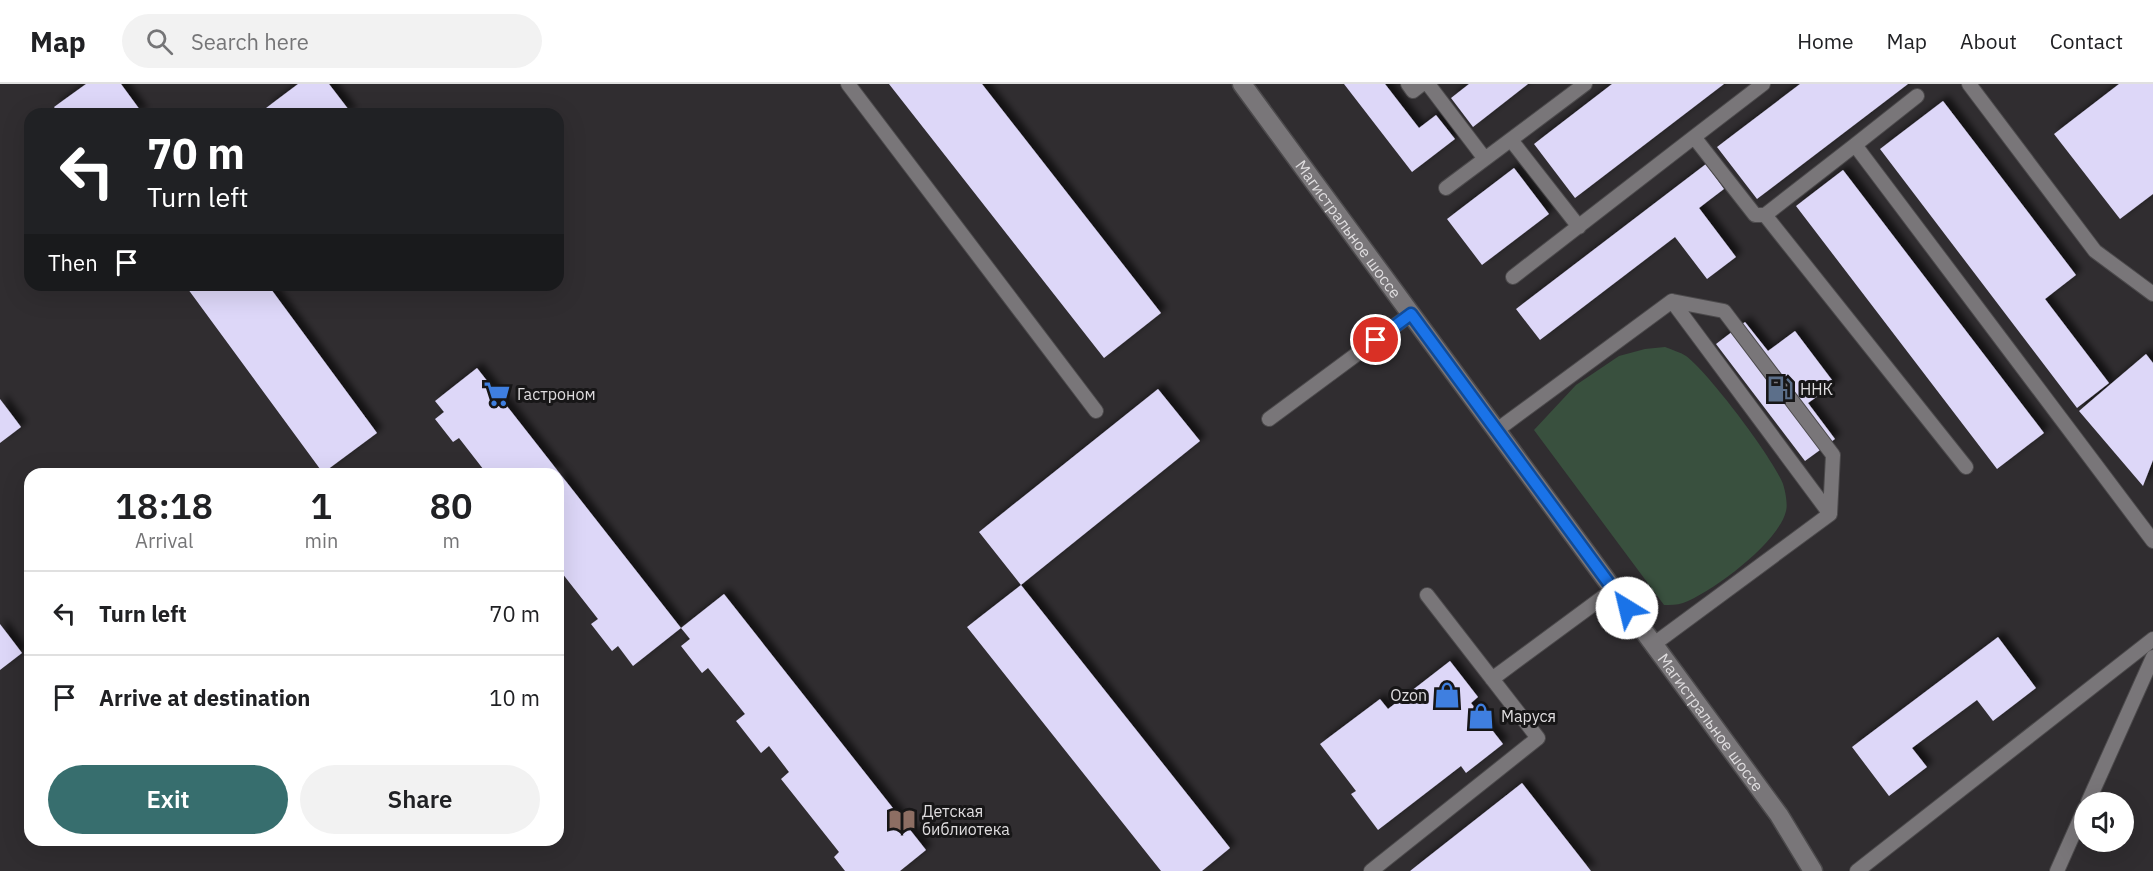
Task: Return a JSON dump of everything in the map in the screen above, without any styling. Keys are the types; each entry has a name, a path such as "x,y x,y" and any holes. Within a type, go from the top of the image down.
{"main road":[{"name":"Магистральное шоссе","path":"1242,84 1779,814 1812,871"}],"lane":[{"path":"848,84 1096,411"},
{"path":"1408,84 1413,91 1422,84"},
{"path":"1428,84 1485,159"},
{"path":"1446,188 1585,84"},
{"path":"1513,277 1763,84"},
{"path":"1969,84 2095,250 2153,294"},
{"path":"1694,137 1755,215 1765,215 1917,96"},
{"path":"1511,140 1579,226"},
{"path":"1855,145 2153,541"},
{"path":"1765,215 1966,466"},
{"path":"1497,430 1672,301 1724,311 1833,455 1830,514"},
{"path":"1672,301 1830,514"},
{"path":"1269,419 1411,314"},
{"path":"1654,644 1830,514"},
{"path":"1492,679 1614,589"},
{"path":"1371,871 1538,738 1427,595"},
{"path":"1857,871 2153,639"},
{"path":"2092,792 2153,657"},
{"path":"2057,871 2074,833"}],"green space":[{"path":"1665,347 1684,355 1696,365 1739,416 1777,472 1784,487 1787,505 1781,523 1771,537 1743,565 1696,597 1674,605 1664,605 1534,430 1576,385 1619,356 1645,349"}],"building":[{"path":"86,84 121,84 139,108 55,108"},
{"path":"298,84 329,84 347,108 266,108"},
{"path":"889,84 982,84 1161,313 1104,358"},
{"path":"1344,84 1385,84 1419,128 1436,115 1455,139 1412,172"},
{"path":"1469,84 1528,84 1473,127 1451,98"},
{"path":"1612,84 1724,84 1575,198 1534,144"},
{"path":"1800,84 1908,84 1757,199 1717,147"},
{"path":"2119,84 2153,84 2153,194 2120,219 2054,134"},
{"path":"1943,101 2076,275 2045,299 2109,383 2077,408 1880,149"},
{"path":"1706,164 1724,189 1699,208 1736,257 1707,279 1675,237 1540,340 1516,309"},
{"path":"1514,168 1549,214 1482,265 1447,219"},
{"path":"1843,170 2044,433 1997,469 1796,206"},
{"path":"189,291 272,291 377,433 330,468 319,468"},
{"path":"1745,322 1768,351 1795,331 1835,384 1808,403 1835,439 1805,461 1716,344"},
{"path":"2146,354 2153,363 2153,460 2143,486 2079,411"},
{"path":"477,368 555,468 482,468 459,438 453,442 435,419 444,412 435,401"},
{"path":"1158,389 1200,441 1021,585 979,532"},
{"path":"0,399 21,427 0,443"},
{"path":"564,479 681,628 633,666 618,646 612,651 591,624 598,619 564,576"},
{"path":"1021,585 1230,848 1202,871 1161,871 967,627"},
{"path":"724,594 926,850 900,871 845,871 834,857 839,852 781,779 789,772 769,746 761,753 736,721 745,714 708,668 702,673 681,646 690,639 681,628"},
{"path":"0,624 22,653 0,670"},
{"path":"1998,637 2036,688 1993,721 1977,700 1912,748 1927,767 1889,796 1852,747"},
{"path":"1450,661 1478,697 1471,703 1503,744 1466,773 1461,766 1378,830 1351,794 1356,791 1320,744 1380,699 1388,709"},
{"path":"1522,783 1591,871 1410,871"}],"place":[{"name":"ННК","path":"1780,389"},
{"name":"Гастроном","path":"497,394"},
{"name":"Ozon","path":"1447,695"},
{"name":"Маруся","path":"1481,716"},
{"name":"Детская библиотека","path":"902,820"}],"route":[{"path":"1376,340 1411,314 1627,608"}]}
